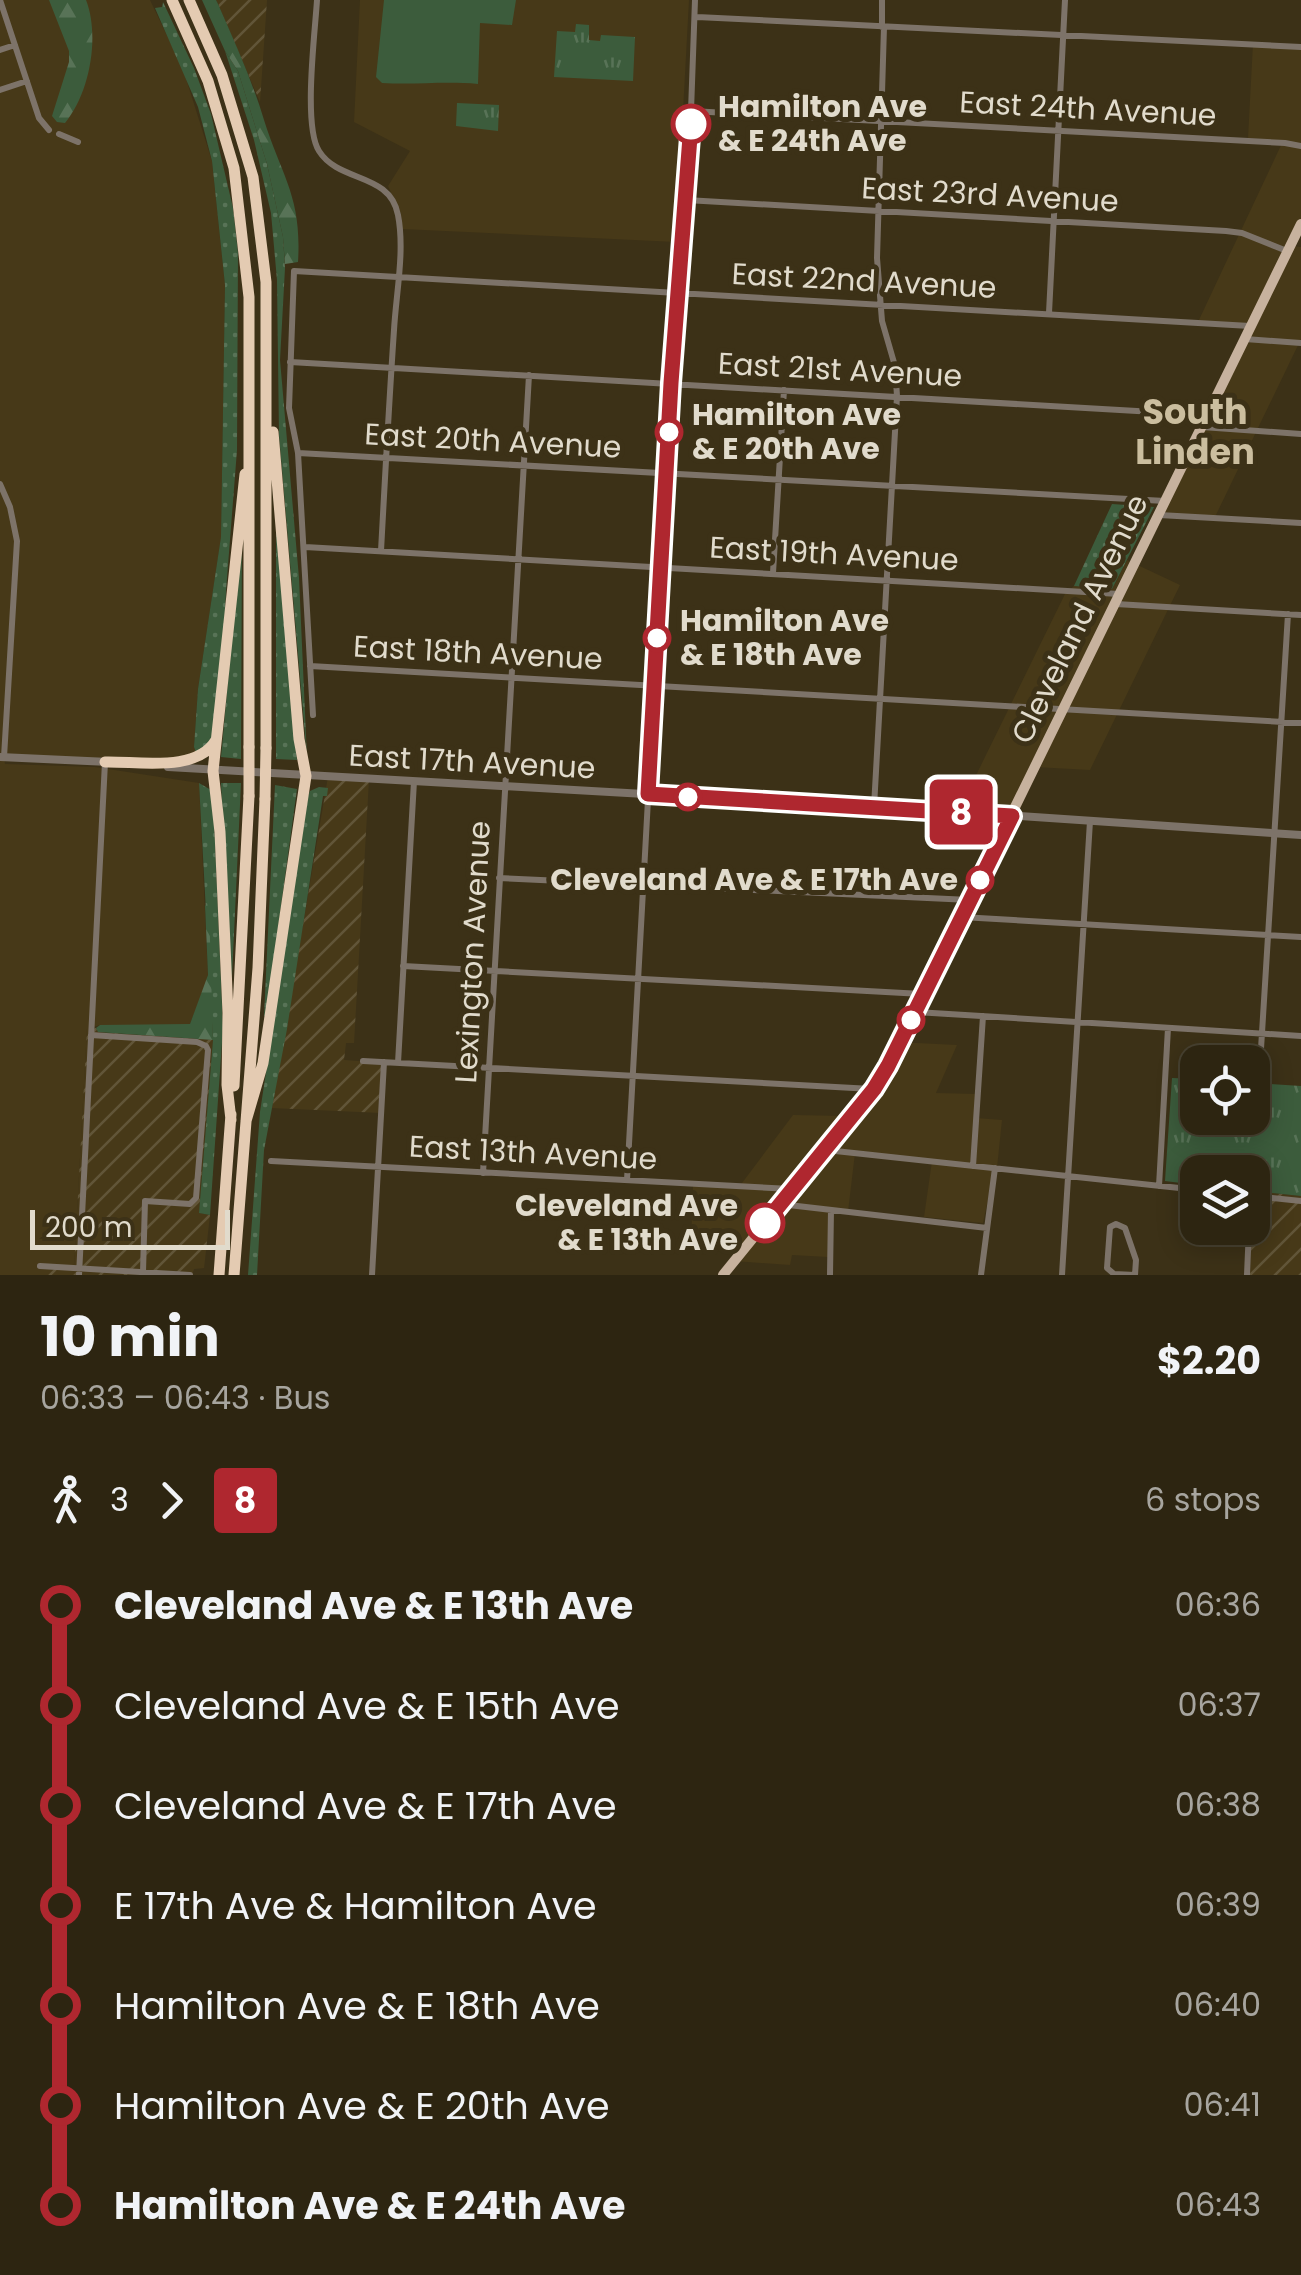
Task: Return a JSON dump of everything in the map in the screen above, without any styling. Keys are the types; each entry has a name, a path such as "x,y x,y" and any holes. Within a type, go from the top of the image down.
{"highway":[{"path":"172,0 208,81 234,168 249,297 249,796 242,971 216,1275"},
{"path":"189,0 222,75 253,177 266,282 266,748 258,968 236,1275"},
{"path":"246,1120 262,1062 306,776 299,739 266,379"},
{"path":"231,1120 226,1085 228,1014 221,849 213,771 239,510 249,450"},
{"path":"105,762 198,758 214,744 219,732"}],"main road":[{"name":"Cleveland Avenue","path":"723,1275 874,1089 1293,250 1301,224"}],"street":[{"path":"317,0 312,135 327,161 379,186 394,202 399,224 381,551"},
{"path":"627,1180 671,383 692,110 695,0"},
{"path":"874,807 896,396 895,366 880,304 877,212 883,120 882,0"},
{"path":"1049,314 1065,0"},
{"path":"1,4 39,118 49,130"},
{"path":"697,17 1301,47"},
{"path":"0,50 15,45"},
{"path":"0,90 27,81"},
{"name":"East 24th Avenue","path":"692,110 1286,142 1301,146"},
{"path":"59,134 78,142"},
{"name":"East 23rd Avenue","path":"686,200 1242,233 1293,250"},
{"name":"East 22nd Avenue","path":"290,362 294,270 1252,326"},
{"path":"1245,340 1301,343"},
{"path":"290,362 289,408 298,452 313,716"},
{"name":"East 21st Avenue","path":"290,362 1208,416"},
{"name":"Lexington Avenue","path":"484,1173 530,375"},
{"path":"773,573 784,390"},
{"path":"1202,427 1301,434"},
{"name":"East 20th Avenue","path":"298,452 1166,501"},
{"path":"0,484 10,507 17,541 2,757"},
{"path":"1159,515 1301,524"},
{"name":"East 19th Avenue","path":"305,547 886,580 1301,614"},
{"path":"1261,1045 1288,614"},
{"name":"East 18th Avenue","path":"310,666 1301,723"},
{"name":"East 17th Avenue","path":"2,757 1301,835"},
{"path":"79,1272 105,762"},
{"path":"398,1063 414,781"},
{"path":"1062,1275 1090,821"},
{"path":"499,878 970,900"},
{"path":"962,918 1301,937"},
{"path":"403,966 924,994"},
{"path":"915,1012 1301,1036"},
{"path":"974,1166 982,1016"},
{"path":"1159,1186 1168,1028"},
{"path":"91,1035 198,1042 208,1050 196,1198 190,1204 145,1202 142,1272"},
{"path":"363,1061 874,1089"},
{"path":"372,1275 384,1062"},
{"path":"825,1150 1180,1188"},
{"name":"East 13th Avenue","path":"271,1161 793,1190"},
{"path":"981,1275 995,1168"},
{"path":"1270,1198 1301,1201"},
{"path":"780,1204 987,1228"},
{"path":"830,1275 831,1210"},
{"path":"1116,1224 1124,1228 1136,1260 1135,1275 1114,1274 1107,1268 1110,1227 1116,1224"},
{"path":"1247,1275 1249,1245"},
{"path":"40,1266 79,1272 190,1274"}],"shaded area":[{"path":"0,0 150,0 183,69 212,161 225,285 221,538 198,689 194,747 198,758 4,758 5,764 95,767 199,783 206,984 190,1024 185,1026 100,1025 87,1029 74,1268 37,1267 37,1275 0,1275"},
{"path":"216,0 267,0 260,102 218,4"},
{"path":"360,0 689,0 676,242 402,229 401,214 388,186 410,151 354,122"},
{"path":"1253,43 1301,45 1301,221 1291,246 1301,247 1301,339 1214,519 1159,516 1252,327 1198,322 1283,141 1248,138"},
{"path":"1127,560 1180,585 1090,770 1035,767 1012,816 958,812 1065,594 1074,586 1112,589"},
{"path":"328,777 369,779 354,1043 346,1043 344,1060 384,1063 382,1113 272,1108"},
{"path":"87,1028 213,1040 199,1213 210,1215 204,1268 194,1269 192,1275 37,1275 37,1266 74,1268"},
{"path":"897,1042 957,1045 936,1093 977,1094 976,1118 1002,1120 997,1168 983,1223 924,1217 932,1161 855,1153 848,1212 832,1211 828,1257 792,1255 790,1265 734,1261 743,1248 691,1244 693,1185 739,1187 793,1115 846,1116 881,1072"},
{"path":"1270,1193 1301,1196 1301,1275 1250,1275 1251,1245 1270,1245"}],"green space":[{"path":"49,0 86,0 90,14 90,64 81,96 65,123 52,116 69,51"},
{"path":"202,0 216,0 254,90 294,204 298,262 285,264 267,164 238,71"},
{"path":"384,0 516,0 512,25 480,23 478,84 382,83 376,77"},
{"path":"163,2 211,114 233,208 238,253 237,450 219,731 198,758 194,747 198,689 221,537 225,285 212,161 198,107 155,8 162,7"},
{"path":"576,24 589,25 589,40 600,41 601,35 635,37 633,81 554,77 557,31 575,32"},
{"path":"225,51 238,71 267,164 283,237 280,360 299,578 307,758 279,435 277,280 271,213 254,140"},
{"path":"457,103 499,105 498,131 456,126"},
{"path":"276,494 297,760 276,759"},
{"path":"1112,504 1154,507 1112,589 1074,586"},
{"path":"242,530 241,759 221,757"},
{"path":"199,783 213,795 223,1028 210,1215 199,1213 213,1040"},
{"path":"221,783 241,783 231,998"},
{"path":"275,785 297,789 264,1016"},
{"path":"319,787 328,788 327,796 323,796 264,1150 257,1275 248,1275 260,1112 308,796"},
{"path":"205,905 209,907 213,1040 98,1032 96,1028 100,1025 190,1024 208,975"},
{"path":"1172,1078 1180,1078 1180,1135 1270,1135 1270,1084 1301,1086 1301,1196 1270,1193 1270,1155 1180,1155 1180,1183 1165,1181"}],"bus line":[{"name":"8","path":"691,124 671,383 648,794 1012,816 888,1066 874,1089 765,1223"}],"place":[{"name":"Hamilton Ave & E 24th Ave","path":"691,124"},
{"name":"Hamilton Ave & E 20th Ave","path":"669,432"},
{"name":"Hamilton Ave & E 18th Ave","path":"657,638"},
{"name":"Cleveland Ave & E 17th Ave","path":"980,880"},
{"name":"Cleveland Ave & E 13th Ave","path":"765,1223"}],"district":[{"name":"South Linden","path":"1195,432"}]}
